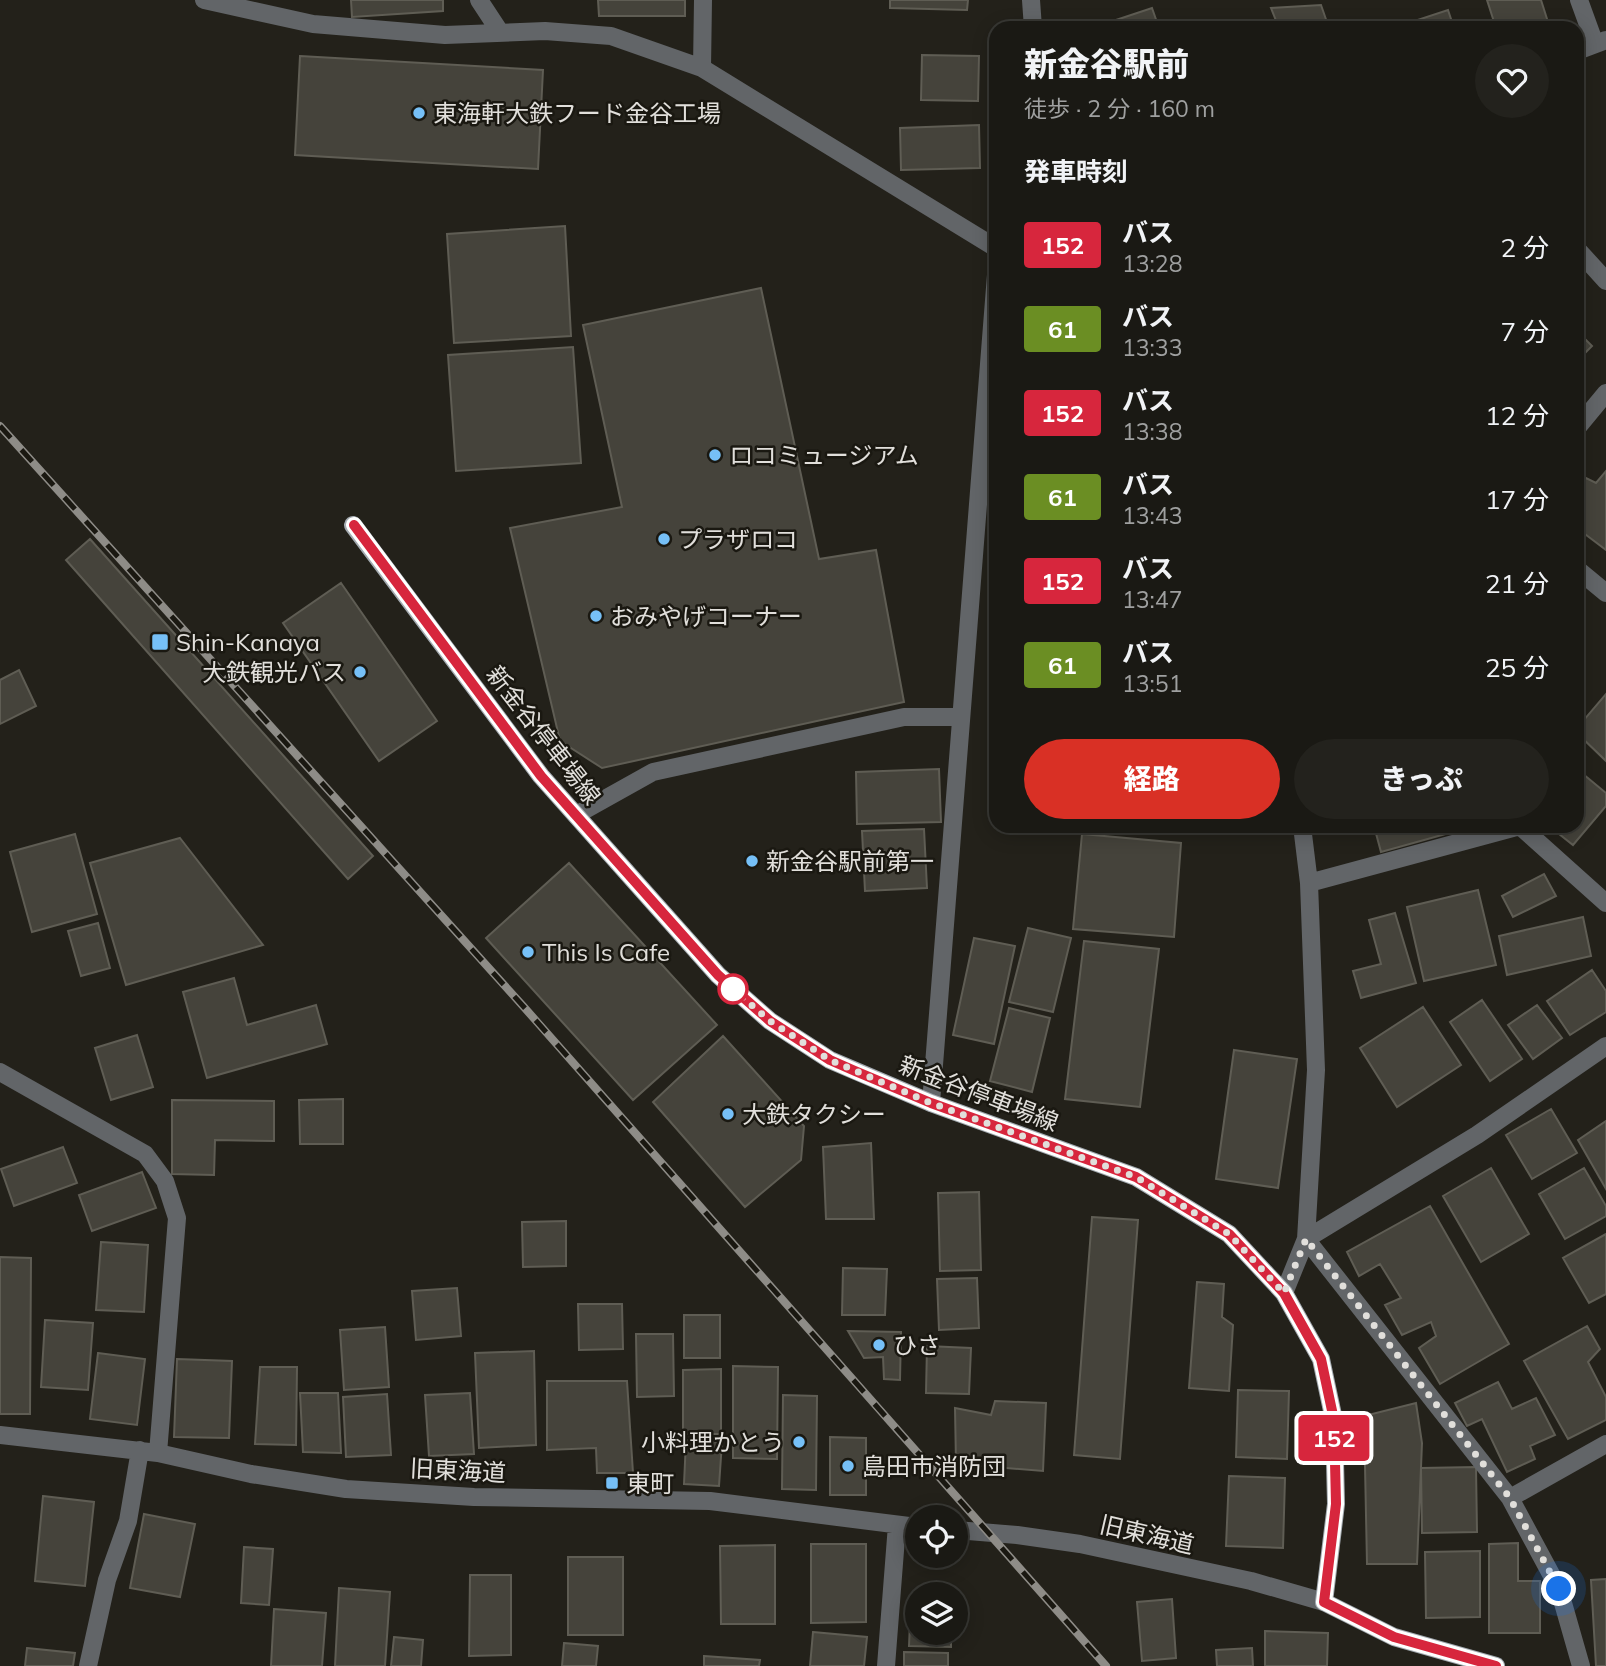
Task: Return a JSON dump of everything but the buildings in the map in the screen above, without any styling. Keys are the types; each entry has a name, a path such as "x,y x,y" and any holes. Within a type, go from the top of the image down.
{"main road":[{"name":"新金谷停車場線","path":"354,525 541,776 718,975 770,1021 830,1060 931,1103 1136,1177 1229,1234 1284,1293 1321,1359 1334,1420 1336,1504 1324,1602"},
{"path":"1324,1602 1394,1637 1496,1666"}],"street":[{"path":"205,0 313,24 445,35 545,30 611,36 702,68 989,244"},
{"path":"479,0 500,32"},
{"path":"702,68 703,0"},
{"path":"1031,0 1032,21"},
{"path":"1578,0 1601,42 1584,48"},
{"path":"1584,257 1606,281"},
{"path":"931,1103 989,363"},
{"path":"1584,420 1606,393"},
{"path":"1584,575 1606,593"},
{"path":"576,815 653,772 904,717 961,717"},
{"path":"1284,1293 1306,1239 1316,1070 1308,883 1303,833"},
{"path":"1308,883 1494,833"},
{"path":"1528,833 1606,903"},
{"path":"1306,1239 1477,1135 1606,1046"},
{"path":"0,1072 145,1154 165,1181 177,1218 158,1453"},
{"path":"1306,1239 1510,1498 1559,1589 1581,1666"},
{"name":"旧東海道","path":"0,1435 140,1450 251,1474 346,1489 474,1497 710,1501 905,1526"},
{"path":"1510,1498 1606,1444"},
{"path":"88,1666 107,1580 128,1521 140,1450"},
{"path":"886,1666 897,1525"},
{"name":"旧東海道","path":"968,1531 1080,1544 1251,1581 1324,1602"}],"railway":[{"path":"0,426 523,1006 1106,1666"}],"bus line":[{"name":"152","path":"354,525 541,776 718,975 770,1021 830,1060 855,1071 931,1103 1136,1177 1229,1234 1284,1293 1321,1359 1334,1420 1336,1504 1324,1602 1394,1637 1496,1666"}],"place":[{"name":"東海軒大鉄フード金谷工場","path":"419,113"},
{"name":"ロコミュージアム","path":"715,455"},
{"name":"プラザロコ","path":"664,539"},
{"name":"おみやげコーナー","path":"596,616"},
{"name":"Shin-Kanaya","path":"160,642"},
{"name":"大鉄観光バス","path":"360,672"},
{"name":"新金谷駅前第一","path":"752,861"},
{"name":"This Is Cafe","path":"528,952"},
{"name":"大鉄タクシー","path":"728,1114"},
{"name":"ひさ","path":"879,1345"},
{"name":"小料理かとう","path":"799,1442"},
{"name":"島田市消防団","path":"848,1466"},
{"name":"東町","path":"612,1483"}],"route":[{"path":"733,989 770,1021 830,1060 931,1103 1136,1177 1229,1234 1284,1293 1306,1239 1510,1498 1559,1589"}]}
